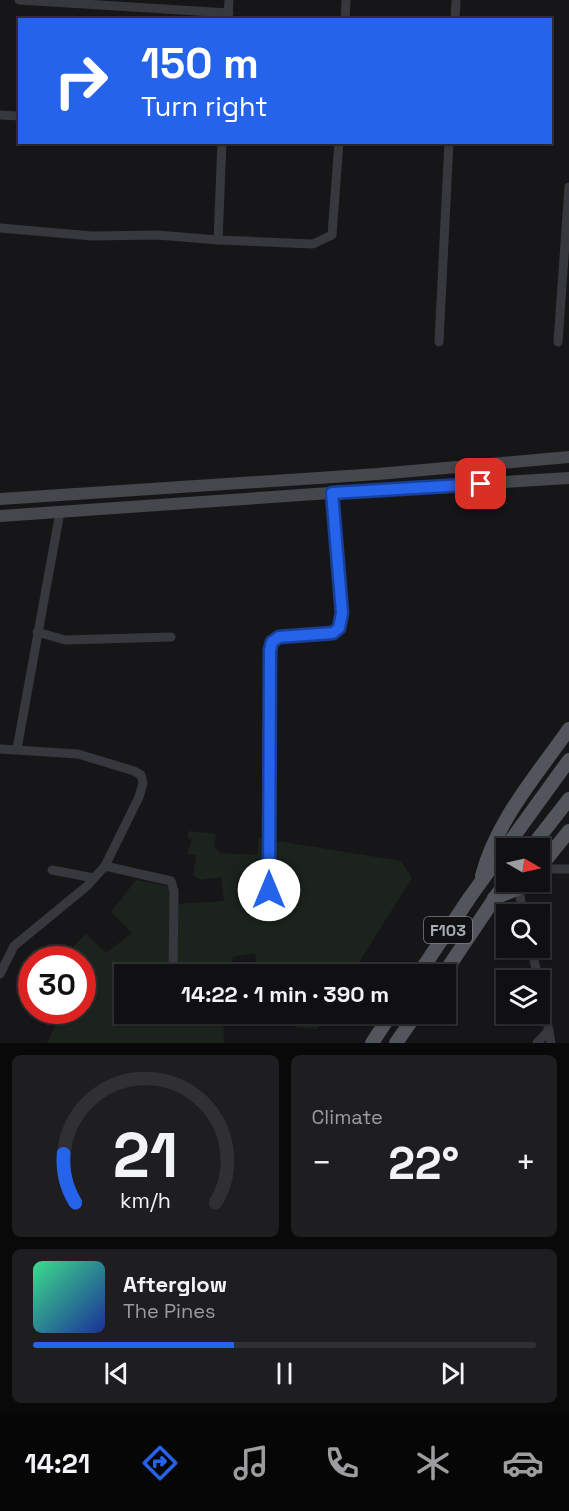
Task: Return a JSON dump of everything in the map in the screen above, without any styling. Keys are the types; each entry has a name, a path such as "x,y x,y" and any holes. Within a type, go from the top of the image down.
{"main road":[{"path":"0,499 378,474 569,457"},
{"path":"0,516 569,478"},
{"path":"480,885 486,860 496,837 569,729"},
{"name":"F103","path":"426,964 569,760"},
{"path":"538,838 569,798"},
{"path":"550,855 569,831"},
{"name":"F103","path":"450,964 494,898 503,892"},
{"path":"372,1043 385,1024"},
{"path":"396,1043 409,1024"}],"street":[{"path":"19,0 228,16 229,0"},
{"path":"345,18 346,0"},
{"path":"455,18 456,0"},
{"path":"0,115 18,116"},
{"path":"218,240 222,144"},
{"path":"0,228 92,236 157,235 313,244 332,235 339,144"},
{"path":"439,342 449,144"},
{"path":"558,342 569,187"},
{"path":"269,914 270,650 272,642 279,637 333,633 339,628 342,613 332,493"},
{"path":"17,749 60,512"},
{"path":"37,632 64,639 171,637"},
{"path":"0,749 78,754 134,771 141,775 143,783 139,797 105,866 87,886 14,946 0,974"},
{"path":"105,866 171,881 174,891 173,964"},
{"path":"550,868 569,869"},
{"path":"52,870 94,878"},
{"path":"548,1024 551,1043"},
{"path":"537,1043 549,1030"}],"shaded area":[{"path":"188,831 216,834 214,848 221,853 257,855 259,838 401,861 412,878 358,964 256,964 255,953 233,957 231,964 114,964 114,1024 223,1024 224,1043 47,1043 56,1024 96,1024 96,946 74,946 86,934 106,953 132,933 111,912 136,880 174,887 177,904 224,901 221,877 200,880 193,875 196,855 187,854 192,840 188,838"},
{"path":"295,1024 320,1024 317,1029 296,1028"}],"route":[{"path":"269,890 270,650 272,642 279,637 333,633 339,628 342,613 332,493 481,484"}]}
